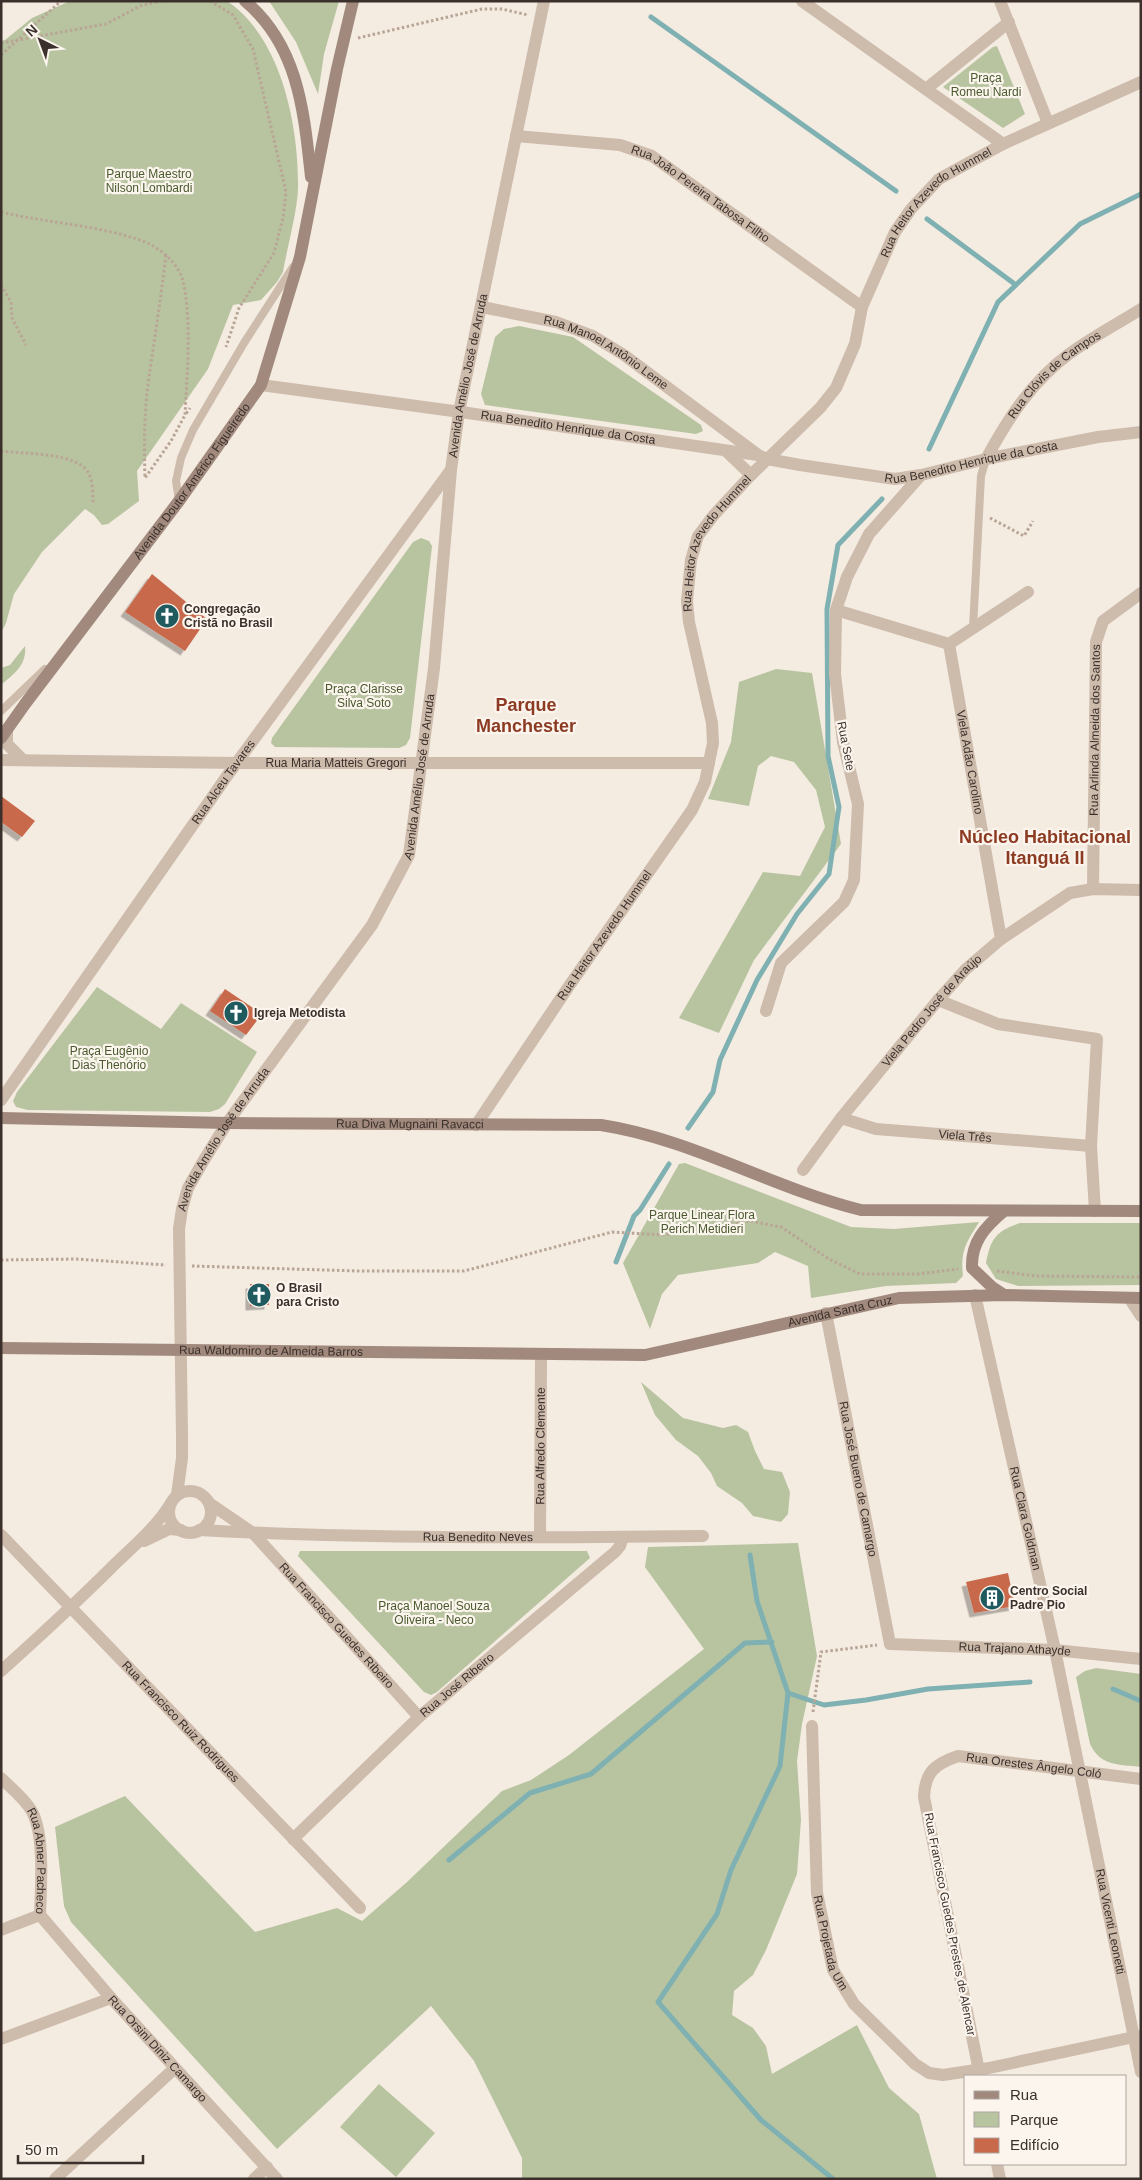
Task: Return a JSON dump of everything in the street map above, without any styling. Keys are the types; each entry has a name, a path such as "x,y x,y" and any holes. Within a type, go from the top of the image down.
{"main road":[{"name":"Avenida Doutor Américo Figueiredo","path":"245,1 255,10 279,42 294,74 304,112 312,190"},
{"name":"Avenida Doutor Américo Figueiredo","path":"4,734 179,501 261,386 300,257 312,190 353,1"},
{"name":"Rua Diva Mugnaini Ravacci","path":"1,1118 227,1123 601,1125 634,1130 700,1152 806,1193 860,1210 1004,1211"},
{"path":"976,1296 972,1256 978,1239 991,1222 1004,1211 1141,1211"},
{"path":"972,1268 992,1288 1004,1295"},
{"name":"Avenida Santa Cruz","path":"541,1355 645,1355 826,1313 900,1298 1004,1295 1135,1298"},
{"name":"Rua Waldomiro de Almeida Barros","path":"1,1348 541,1355"}],"street":[{"name":"Avenida Amélio José de Arruda","path":"181,1530 176,1527 169,1516 182,1458 179,1229 182,1209 188,1188 227,1123 372,925 409,855 434,668 451,470 459,412 544,1"},
{"path":"802,1 1003,144"},
{"path":"1000,1 1048,123"},
{"path":"926,89 1009,22"},
{"name":"Rua Heitor Azevedo Hummel","path":"476,1125 569,986 692,810 705,782 713,743 712,722 689,622 687,600 691,560 698,536 751,475 763,457 791,436 820,408 836,388 855,344 862,307 895,232 910,209 939,179 1003,144 1141,82"},
{"name":"Rua João Pereira Tabosa Filho","path":"516,136 620,145 652,156 862,307"},
{"name":"Rua Manoel Antônio Leme","path":"482,307 556,322 593,336 624,354 763,457"},
{"name":"Rua Clóvis de Campos","path":"986,459 1009,418 1051,368 1069,354 1141,308"},
{"name":"Rua Benedito Henrique da Costa","path":"261,386 459,412 726,451 800,465 894,479 921,475 986,459 1098,437 1141,432"},
{"path":"718,425 726,442 726,451 751,475"},
{"path":"791,436 786,452 790,459 800,465"},
{"name":"Rua Alceu Tavares","path":"1,1100 227,776 451,470"},
{"name":"Rua Sete","path":"766,1011 780,963 844,902 854,880 858,804 843,742 835,674 836,610 847,577 869,534 921,475"},
{"path":"836,610 949,644 1028,592"},
{"name":"Rua Arlinda Almeida dos Santos","path":"1093,889 1096,642 1103,620 1141,593"},
{"name":"Viela Adão Carolino","path":"949,644 1001,939"},
{"path":"4,734 7,744 23,760"},
{"name":"Rua Maria Matteis Gregori","path":"1,760 238,763 709,763"},
{"name":"Viela Pedro José de Araújo","path":"803,1170 842,1118 938,1000 966,969 1001,939 1070,893 1093,889 1141,890"},
{"path":"938,1000 998,1024 1097,1039 1091,1146 1095,1211"},
{"name":"Viela Três","path":"842,1118 876,1129 1091,1146"},
{"name":"Rua Clara Goldman","path":"976,1296 1055,1650 1078,1771"},
{"path":"1135,1298 1141,1316"},
{"name":"Rua José Bueno de Camargo","path":"826,1313 890,1644"},
{"name":"Rua Alfredo Clemente","path":"540,1537 541,1355"},
{"path":"1,1671 71,1608 132,1548 164,1514 174,1499 188,1491 195,1491 201,1494 209,1503 254,1533"},
{"path":"132,1548 169,1529 187,1532 199,1530 208,1522 209,1503"},
{"name":"Rua Benedito Neves","path":"199,1530 254,1533 540,1537 703,1536"},
{"name":"Rua Francisco Guedes Ribeiro","path":"254,1533 418,1717"},
{"name":"Rua Francisco Ruiz Rodrigues","path":"1,1534 360,1908"},
{"name":"Rua José Ribeiro","path":"293,1838 418,1717 615,1552 620,1546 623,1537"},
{"name":"Rua Trajano Athayde","path":"890,1644 1055,1650 1141,1659"},
{"name":"Rua Projetada Um","path":"812,1726 817,1893 833,1970 854,2004 922,2069 930,2073 943,2075 980,2073 1137,2036"},
{"name":"Rua Orestes Ângelo Coló","path":"930,1772 942,1762 958,1756 1141,1779"},
{"name":"Rua Vicenti Leonetti","path":"1078,1771 1137,2036 1141,2072"},
{"name":"Rua Francisco Guedes Prestes de Alencar","path":"930,1772 924,1787 924,1797 980,2073"},
{"name":"Rua Abner Pacheco","path":"1,1778 30,1808 37,1822 41,1868 40,1914 1,1930"},
{"name":"Rua Orsini Diniz Camargo","path":"40,1914 111,1998 277,2179"},
{"path":"1,2039 111,1998"},
{"path":"55,2179 175,2068"},
{"path":"997,2165 1000,2179"},
{"path":"254,2179 267,2167"}],"lane":[{"path":"179,501 176,481 181,458 192,430 244,343 300,257"},
{"path":"973,628 981,476 986,459"},
{"path":"1,711 72,643"}],"path":[{"path":"1,55 60,1"},
{"path":"1,43 15,42 106,24 140,6 161,1"},
{"path":"210,1 234,15 253,49 286,192 283,218 274,253 239,308 224,353"},
{"path":"343,42 482,9 502,9 541,17"},
{"path":"1,212 142,240 166,255 182,280 188,369 185,415"},
{"path":"166,255 156,339 148,378 144,430 145,478 171,441 194,402"},
{"path":"1,285 11,302 12,318 26,345"},
{"path":"1,451 48,455 76,461 89,472 93,504"},
{"path":"980,513 1024,536 1033,521"},
{"path":"1,1260 76,1259 180,1266 358,1272 464,1271 612,1232 664,1235 750,1221 781,1227 829,1259 860,1274 917,1274 972,1268 1036,1276 1141,1277"},
{"path":"814,1709 821,1652 890,1644"}],"green space":[{"name":"Parque Maestro Nilson Lombardi","path":"70,1 227,1 246,17 261,37 274,60 284,86 295,139 298,189 283,272 261,300 233,305 208,369 137,471 139,501 108,524 102,525 94,515 85,509 42,552 14,594 6,623 1,633 1,41 5,40 32,18"},
{"path":"269,1 339,1 324,54 318,94 296,42"},
{"name":"Praça Romeu Nardi","path":"997,46 1025,114 1003,128 943,87 993,47"},
{"path":"519,326 573,337 701,425 703,431 696,434 485,405 481,394 495,337 504,329"},
{"name":"Praça Clarisse Silva Soto","path":"421,538 429,541 432,546 410,738 406,745 399,748 275,747 271,743 272,738 413,542"},
{"path":"25,646 24,659 19,669 1,685 1,668 10,665"},
{"path":"776,669 812,673 841,844 754,960 719,1033 679,1018 763,872 800,876 825,827 816,790 794,762 771,756 758,766 749,806 708,799 731,742 739,682"},
{"name":"Praça Eugênio Dias Thenório","path":"97,987 161,1029 181,1003 257,1052 225,1104 219,1109 210,1112 28,1110 16,1107 13,1101 17,1092"},
{"name":"Parque Linear Flora Perich Metidieri","path":"685,1163 851,1227 894,1229 979,1222 963,1253 963,1276 956,1283 886,1286 811,1298 808,1266 775,1252 758,1263 678,1275 662,1294 650,1329 623,1263 679,1164"},
{"path":"1020,1223 1141,1223 1141,1285 1018,1286 996,1279 986,1263 990,1247 996,1237 1005,1229"},
{"path":"641,1382 683,1418 723,1428 736,1425 748,1432 764,1469 782,1472 790,1492 788,1514 781,1522 753,1516 742,1503 717,1486 711,1473 698,1456 676,1440 655,1415"},
{"path":"798,1543 817,1656 802,1724 797,1761 801,1820 797,1874 766,1950 753,1975 734,1991 732,2015 753,2028 766,2046 772,2074 857,2025 889,2088 919,2114 937,2179 522,2179 522,2158 474,2061 431,2006 277,2149 71,1922 64,1906 55,1827 125,1796 255,1932 337,1908 362,1921 406,1883 502,1791 531,1780 569,1755 704,1649 645,1567 648,1547"},
{"name":"Praça Manoel Souza Oliveira - Neco","path":"300,1551 587,1551 590,1558 437,1692 431,1695 424,1692 298,1556"},
{"path":"1096,1668 1141,1674 1141,1767 1105,1761 1094,1751 1090,1744 1076,1677 1085,1671"},
{"path":"379,2084 435,2133 396,2177 340,2127"}],"building":[{"name":"Congregação Cristã no Brasil","path":"152,574 207,619 185,651 125,612"},
{"path":"1,796 35,821 22,837 1,822"},
{"name":"Igreja Metodista","path":"225,989 262,1014 246,1035 210,1011"},
{"name":"O Brasil para Cristo","path":"250,1284 269,1284 269,1305 250,1306"},
{"name":"Centro Social Padre Pio","path":"1008,1573 1015,1606 974,1613 966,1582"}],"waterway":[{"path":"651,17 896,191"},
{"path":"929,449 998,302 1080,224 1141,194"},
{"path":"927,219 1016,285"},
{"path":"688,1128 713,1092 720,1060 757,980 797,914 829,874 839,807 828,756 827,609 838,545 882,499"},
{"path":"616,1262 634,1216 640,1210 669,1164"},
{"path":"750,1555 757,1601 788,1693 780,1766 731,1870 717,1914 658,2002 761,2120 833,2179"},
{"path":"449,1860 530,1793 591,1774 745,1643 772,1642"},
{"path":"788,1693 824,1705 928,1689 1030,1682"},
{"path":"1113,1689 1141,1701"}],"place":[{"name":"Congregação Cristã no Brasil","path":"167,616"},
{"name":"Igreja Metodista","path":"236,1013"},
{"name":"O Brasil para Cristo","path":"259,1295"},
{"name":"Centro Social Padre Pio","path":"992,1598"}],"district":[{"name":"Parque Manchester","path":"526,715"},
{"name":"Núcleo Habitacional Itanguá II","path":"1045,848"}]}
